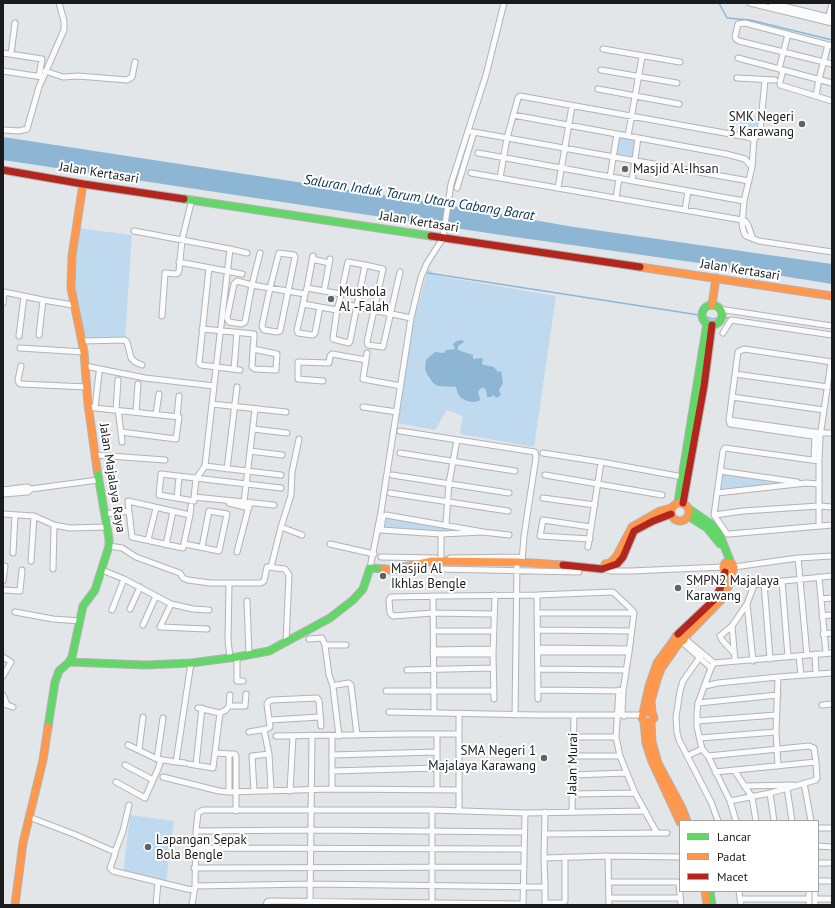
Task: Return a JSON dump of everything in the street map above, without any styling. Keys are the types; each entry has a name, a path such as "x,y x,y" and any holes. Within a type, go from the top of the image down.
{"street":[{"path":"41,77 64,30 64,21 59,3"},
{"path":"69,662 146,665 191,663 233,658 269,651 330,618 353,600 363,589 374,554 411,318 421,277 427,263 443,238 451,185 486,75 504,3"},
{"path":"750,3 783,7"},
{"path":"770,3 830,20 832,4"},
{"path":"11,54 15,23"},
{"path":"816,96 823,62 830,46 742,23 738,24 735,37 739,41 823,62 832,64"},
{"path":"788,34 781,69 780,85 832,101"},
{"path":"603,49 642,57 680,62"},
{"path":"3,53 42,58 41,77 27,129 15,131 3,130"},
{"path":"628,136 642,57"},
{"path":"738,58 832,83"},
{"path":"45,71 63,76 127,80 132,77 135,62"},
{"path":"601,70 677,83"},
{"path":"3,71 41,77"},
{"path":"737,78 775,80"},
{"path":"765,80 760,133 754,139 752,167 744,201 742,220 744,233 753,240 832,252"},
{"path":"598,89 679,104"},
{"path":"500,178 507,138 518,98 520,96 754,139"},
{"path":"558,188 572,106"},
{"path":"513,115 745,159 752,167"},
{"path":"468,130 749,181"},
{"path":"457,188 474,132"},
{"path":"610,177 616,134"},
{"path":"632,181 638,138"},
{"path":"478,153 744,201"},
{"name":"Jalan Kertasari","path":"3,170 83,184 192,199 832,296"},
{"path":"471,173 742,220"},
{"path":"616,198 619,178"},
{"name":"Jalan Majalaya Raya","path":"15,905 20,861 43,760 55,682 60,671 69,662 73,653 83,606 95,590 109,546 105,514 98,480 92,407 87,387 84,352 73,305 71,288 70,266 83,184"},
{"path":"685,210 688,191"},
{"path":"162,316 165,273 178,273 182,240 192,199"},
{"path":"134,231 247,253"},
{"path":"230,249 205,466 196,479 194,500 159,495 161,474 196,479 281,488"},
{"path":"260,253 252,285 244,322 241,324 229,322 228,318 235,282 237,281 252,285 288,292 305,294"},
{"path":"279,253 294,255 295,257 288,292 280,331 264,330 262,326 277,256 279,253"},
{"path":"320,307 315,333 313,335 298,333 297,330 313,258 330,261 324,291"},
{"path":"179,262 242,274"},
{"path":"365,266 350,341 349,343 333,339 337,310 348,262 384,270 373,310 367,342 368,345 381,348 384,346 400,272"},
{"path":"209,268 199,363 201,365 237,370 238,332"},
{"path":"712,305 716,278"},
{"path":"307,288 341,294"},
{"path":"3,303 4,292 73,305"},
{"path":"19,336 24,296"},
{"path":"39,335 43,300"},
{"path":"340,302 411,318"},
{"path":"303,304 337,310"},
{"path":"719,309 721,318 716,324 709,324 702,318 702,312 706,307 712,305 719,309 832,326"},
{"path":"745,323 746,313"},
{"path":"781,328 782,318"},
{"path":"723,333 731,320 832,335"},
{"path":"681,503 709,324"},
{"path":"202,329 254,334 253,349 252,368 276,370 277,354 253,349"},
{"path":"82,341 125,340 127,342 131,358 135,362 142,364"},
{"path":"20,348 84,352"},
{"path":"820,526 819,484 816,460 819,436 828,387 831,362 744,349 738,352 729,420 819,436 832,433"},
{"path":"367,353 363,379 401,386"},
{"path":"323,380 298,379 298,362 329,363 330,356 332,354 366,360"},
{"path":"679,820 656,764 652,742 644,718 649,686 657,663 714,600 720,589 728,567 716,538 688,513 681,503 683,477 704,362"},
{"path":"20,366 18,380 21,384 87,387"},
{"path":"85,366 144,378 214,386"},
{"path":"99,373 92,407 177,417"},
{"path":"735,374 828,387"},
{"path":"118,380 117,410 122,442"},
{"path":"136,412 138,384"},
{"path":"227,469 237,386"},
{"path":"156,414 158,394"},
{"path":"121,432 176,439 179,417 177,417 179,396"},
{"path":"732,397 824,410"},
{"path":"212,404 286,412"},
{"path":"362,407 396,412"},
{"path":"237,552 248,504 246,484 255,409"},
{"path":"252,429 287,433"},
{"path":"400,431 535,452 536,454 517,571 515,715"},
{"path":"271,567 291,495 292,472 299,439"},
{"path":"446,524 449,483 457,440"},
{"path":"816,460 725,448 723,451 714,515 727,534 832,525"},
{"path":"250,451 282,455"},
{"path":"400,453 515,471"},
{"path":"543,453 683,477"},
{"path":"96,454 165,460"},
{"path":"588,547 602,462"},
{"path":"205,466 281,475"},
{"path":"720,471 806,484"},
{"path":"392,475 509,493"},
{"path":"545,475 662,496"},
{"path":"177,498 179,477"},
{"path":"3,494 28,492 31,489 98,480"},
{"path":"717,493 819,484"},
{"path":"3,490 27,487 31,489"},
{"path":"390,493 508,511"},
{"path":"194,497 248,504 274,505"},
{"path":"543,498 595,505"},
{"path":"190,515 128,501 132,537 184,548 192,506"},
{"path":"602,569 617,564 623,556 634,531 671,511 675,503 681,503"},
{"path":"714,515 743,511 819,506 832,508"},
{"path":"148,540 156,508"},
{"path":"105,514 129,511"},
{"path":"166,545 173,511"},
{"path":"185,544 219,551 227,514 209,511 202,547"},
{"path":"381,557 520,560 581,569 610,563 616,558 632,527 660,511 671,511"},
{"path":"671,511 674,519 680,521 683,520 688,513"},
{"path":"3,514 34,516 54,525 70,528 107,527"},
{"path":"12,553 15,514"},
{"path":"483,532 441,534 381,530 383,516 386,514 483,532 509,535"},
{"path":"31,561 34,516"},
{"path":"590,539 540,536 543,520 591,527"},
{"path":"53,569 54,525"},
{"path":"281,527 302,535"},
{"path":"441,534 441,558"},
{"path":"330,544 374,554"},
{"path":"109,546 122,548 136,557 180,573 183,578 188,580 229,584 263,583 267,567 286,569 289,573 286,642"},
{"path":"438,569 517,571 602,569 611,571 632,571 728,567 798,558 832,556"},
{"path":"798,558 807,655"},
{"path":"370,568 391,570 432,561 520,560"},
{"path":"3,581 5,566"},
{"path":"3,590 20,591 22,570"},
{"path":"102,570 124,579 171,604 193,609 209,610"},
{"path":"733,652 720,637 721,634 732,626 747,604 754,585 832,576"},
{"path":"819,577 823,634 826,653"},
{"path":"112,610 124,579"},
{"path":"782,581 788,657"},
{"path":"764,583 770,659"},
{"path":"229,584 228,640 237,681 243,682"},
{"path":"130,610 140,587"},
{"path":"494,614 433,613 393,616 390,613 389,600 391,597 537,595 613,592 630,606 634,613 626,670 621,690 620,714 616,737 620,756 626,773 657,833"},
{"path":"494,699 493,631 495,595"},
{"path":"537,595 538,699"},
{"path":"144,625 156,596"},
{"path":"433,596 434,712"},
{"path":"821,599 832,598"},
{"path":"247,601 249,655"},
{"path":"171,604 160,627 207,629"},
{"path":"747,604 753,661"},
{"path":"15,612 53,619 80,621"},
{"path":"537,613 634,613"},
{"path":"822,616 832,615"},
{"path":"732,626 733,652 735,661"},
{"path":"538,630 631,631"},
{"path":"434,631 493,631"},
{"path":"823,634 832,633"},
{"path":"309,639 322,638 325,645 329,675 333,686 339,736"},
{"path":"680,639 711,668"},
{"path":"680,639 714,663 753,661 832,653"},
{"path":"644,718 647,711 652,712 651,701 661,669 680,639"},
{"path":"325,645 346,645"},
{"path":"538,650 629,650"},
{"path":"433,652 493,652"},
{"path":"815,654 816,673"},
{"path":"799,656 801,675"},
{"path":"3,657 11,662 3,676"},
{"path":"700,658 684,681 676,717 677,732 679,740 718,820"},
{"path":"176,762 191,663"},
{"path":"714,663 698,703 697,721 702,749 708,756 730,801 736,820"},
{"path":"407,670 493,668"},
{"path":"538,669 626,670"},
{"path":"704,686 718,683 816,673 832,673"},
{"path":"778,677 776,715 778,766"},
{"path":"333,686 350,684 357,735"},
{"path":"538,690 621,690"},
{"path":"386,691 494,691"},
{"path":"229,706 245,706 246,694"},
{"path":"196,765 200,708 220,713 226,710 229,706 230,695"},
{"path":"698,703 778,695"},
{"path":"3,696 5,704 13,707"},
{"path":"249,732 264,730 270,727 267,704 272,700 317,698 319,701 321,726"},
{"path":"822,705 832,704"},
{"path":"389,712 515,715 620,714 627,717 644,718"},
{"path":"128,745 159,760 213,768 220,713"},
{"path":"459,714 459,811"},
{"name":"Jalan Murai","path":"572,812 574,715"},
{"path":"697,721 776,715"},
{"path":"139,750 143,717"},
{"path":"270,720 320,717"},
{"path":"116,782 145,798 153,780 159,760 163,718"},
{"path":"264,730 271,790"},
{"path":"700,738 776,732"},
{"path":"437,734 437,790"},
{"path":"276,736 459,734"},
{"path":"290,791 293,736"},
{"path":"310,904 312,736"},
{"path":"332,736 332,789"},
{"path":"573,737 616,737"},
{"path":"708,756 812,746 814,748 816,780 770,793 730,801"},
{"path":"687,756 702,749"},
{"path":"332,755 436,752"},
{"path":"215,753 235,754 236,756 236,810"},
{"path":"229,754 229,792"},
{"path":"254,791 252,756 268,754"},
{"path":"573,756 620,756"},
{"path":"715,772 816,762"},
{"path":"656,764 682,808 687,820"},
{"path":"125,765 153,780"},
{"path":"332,771 436,768"},
{"path":"734,770 752,797 756,820"},
{"path":"572,775 626,773"},
{"path":"163,777 214,790 229,792 332,789 459,790"},
{"path":"804,783 811,820"},
{"path":"744,786 784,784 796,785"},
{"path":"786,788 792,820"},
{"path":"572,794 635,793"},
{"path":"770,793 774,820"},
{"path":"129,804 123,831 110,868 112,871 187,889 310,884 545,887"},
{"path":"192,905 195,888 194,848 198,813 201,811 432,810 525,813 645,811"},
{"path":"432,810 432,904"},
{"path":"545,812 545,904 562,903 565,901 565,857"},
{"path":"266,905 267,902 270,902 310,904 523,905 525,813"},
{"path":"29,817 115,852"},
{"path":"819,828 832,828"},
{"path":"196,831 432,830 524,832"},
{"path":"545,834 667,833"},
{"path":"819,846 832,847"},
{"path":"194,848 524,849"},
{"path":"544,858 608,856 679,857"},
{"path":"608,856 609,905"},
{"path":"819,863 832,863"},
{"path":"194,868 524,867"},
{"path":"819,881 832,881"},
{"path":"156,905 158,882"},
{"path":"609,882 677,882 679,884"},
{"path":"680,892 681,905"},
{"path":"705,892 707,905"},
{"path":"710,892 712,905"},
{"path":"609,898 680,898"},
{"path":"742,901 811,901 832,899"},
{"path":"811,901 815,905"}],"shaded area":[{"path":"741,116 757,118 756,133 739,131"},
{"path":"617,134 638,138 635,160 613,157"},
{"path":"3,137 441,204 574,227 832,264 832,284 3,160"},
{"path":"78,228 132,235 125,340 86,339 85,334 80,334 71,288"},
{"path":"428,269 438,276 556,296 534,447 460,434 463,416 447,410 435,430 398,423 414,319"},
{"path":"462,340 464,342 458,346 458,350 473,355 473,359 481,358 483,359 482,364 494,367 498,372 501,371 503,383 499,390 501,395 497,398 493,395 491,397 487,397 486,390 481,388 478,392 480,399 479,401 467,401 461,398 456,387 438,386 433,383 427,374 425,369 426,360 435,352 444,353 446,350 455,349 453,344"},
{"path":"723,473 797,483 720,491"},
{"path":"385,516 471,531 453,532 383,530"},
{"name":"Lapangan Sepak Bola Bengle","path":"130,815 174,821 166,881 123,874"}],"waterway":[{"path":"719,3 727,18 750,20 832,40"},
{"path":"428,273 699,315"},
{"path":"705,316 712,319 718,318"},
{"path":"724,318 730,318"}],"traffic: fast":[{"path":"184,199 431,236"},
{"path":"712,305 719,308 722,315 719,322 712,325 705,322 702,315 705,308 712,305"},
{"path":"678,502 707,323"},
{"path":"48,727 55,682 59,671 69,662 72,657 83,606 95,590 109,546 97,469"},
{"path":"689,509 711,524 719,533 731,563"},
{"path":"688,516 707,528 720,544"},
{"path":"69,662 146,665 191,663 269,651 330,618 353,600 363,589 370,568 384,569"},
{"path":"710,892 712,905"}],"traffic: slow":[{"path":"83,184 72,256 71,288 84,352 88,404 97,469"},
{"path":"640,267 832,296"},
{"path":"712,305 716,278"},
{"path":"676,503 684,503 689,508 689,512 687,519 684,521 676,521 671,516 671,508 676,503"},
{"path":"605,564 610,563 616,557 632,527 660,511 671,508"},
{"path":"384,569 391,570 432,561 517,562 563,565"},
{"path":"684,638 723,598 729,585 734,567 731,563 725,563 723,567 724,570 727,572 732,572"},
{"path":"652,712 651,701 657,680 661,669 679,643 684,640 684,636 680,634 676,636 675,639 679,643"},
{"path":"644,712 652,712 654,718 651,722 644,722 642,718 649,686 657,663 676,637"},
{"path":"644,722 646,743 651,759 679,820"},
{"path":"651,722 652,742 658,763 682,808 687,820"},
{"path":"15,905 23,843 43,760 48,727"},
{"path":"705,892 707,905"}],"traffic: jam":[{"path":"3,170 184,199"},
{"path":"431,236 640,267"},
{"path":"683,503 704,386 712,325"},
{"path":"563,565 602,569 617,564 623,557 634,531 671,514"},
{"path":"678,634 714,600 720,589 725,572"}],"place":[{"name":"SMK Negeri 3 Karawang","path":"802,124"},
{"name":"Masjid Al-Ihsan","path":"625,169"},
{"name":"Mushola Al -Falah","path":"331,299"},
{"name":"Masjid Al Ikhlas Bengle","path":"383,576"},
{"name":"SMPN2 Majalaya Karawang","path":"678,588"},
{"name":"SMA Negeri 1 Majalaya Karawang","path":"544,758"},
{"name":"Lapangan Sepak Bola Bengle","path":"148,847"}],"water label":[{"name":"Saluran Induk Tarum Utara Cabang Barat","path":"419,198"}]}
